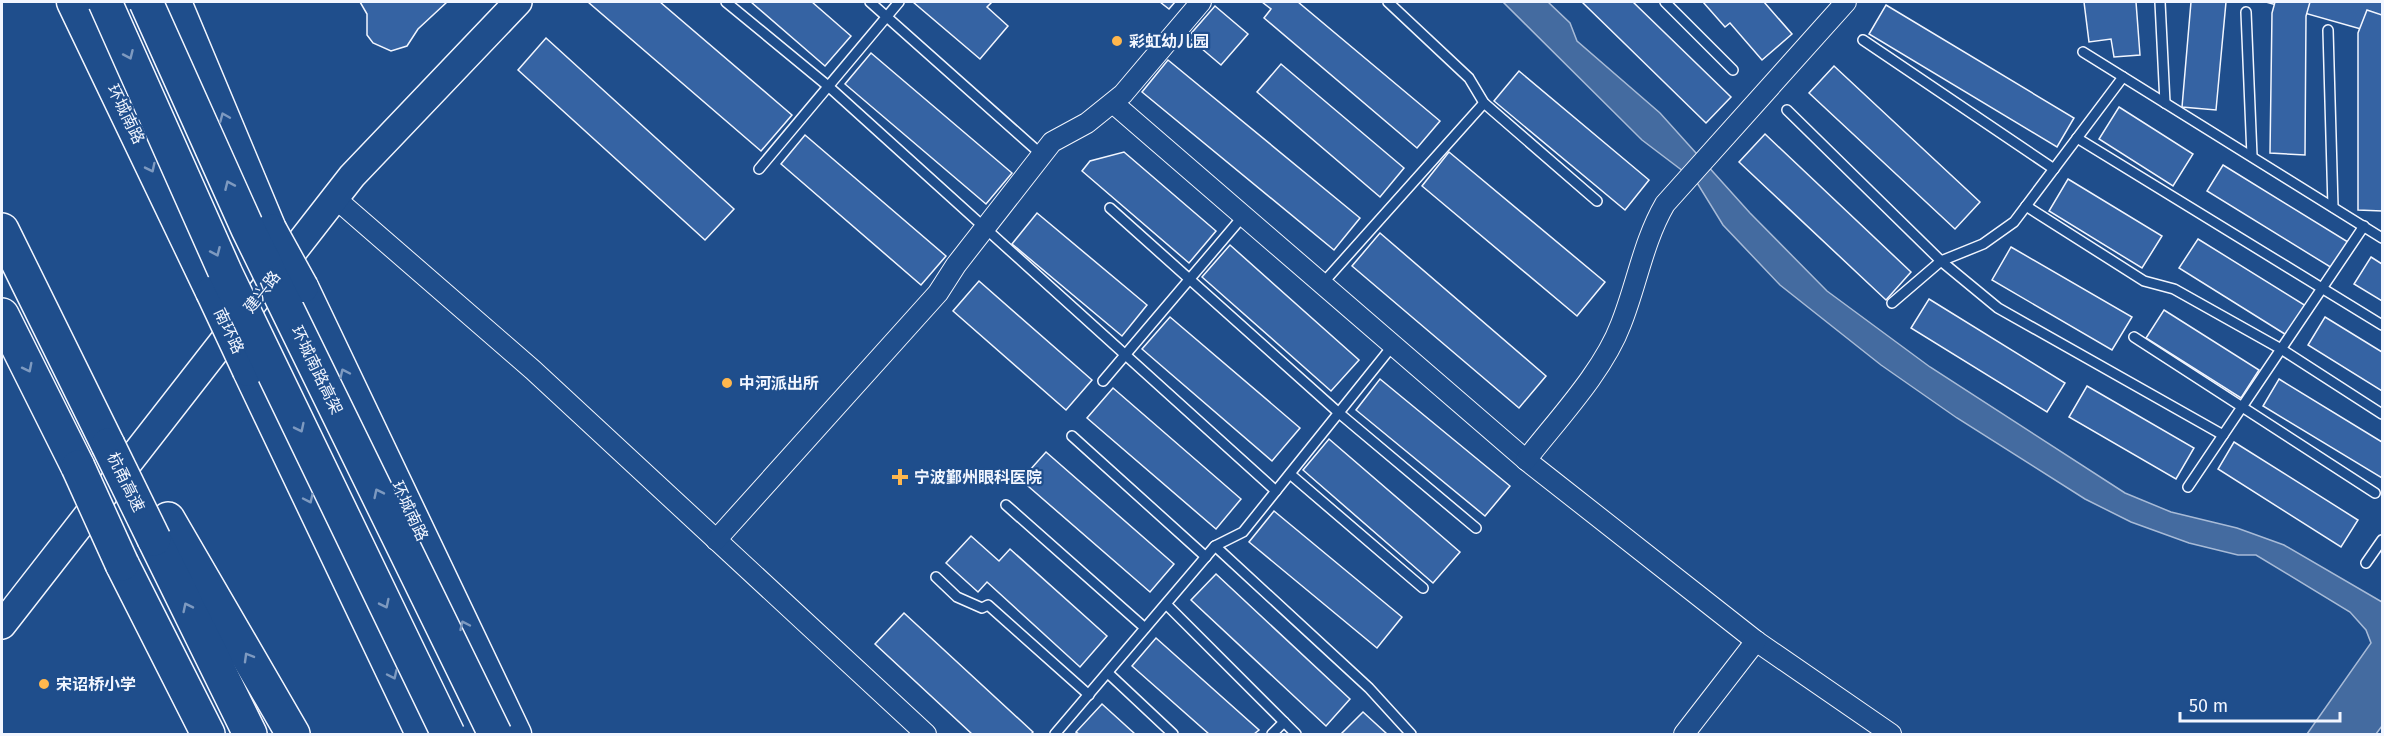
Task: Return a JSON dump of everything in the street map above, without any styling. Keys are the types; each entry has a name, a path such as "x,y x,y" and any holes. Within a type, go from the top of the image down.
{"highway":[{"path":"105,2 226,274 448,735"},
{"name":"环城南路高架","path":"146,2 249,229 495,735"},
{"path":"2,228 116,435 161,529 250,735"},
{"path":"2,315 78,467 122,564 208,735"},
{"path":"161,529 285,721"},
{"path":"170,658 200,735"}],"main road":[{"name":"环城南路","path":"72,2 211,292"},
{"name":"环城南路","path":"176,2 271,229 303,287 516,735"},
{"name":"南环路","path":"211,292 421,735"}],"street":[{"name":"建兴路","path":"2,625 335,198 390,135 518,2"},
{"path":"716,540 938,293 984,229 1052,142 1087,123 1123,94 1201,2"},
{"path":"1526,460 1586,384 1620,326 1650,229 1665,204 1846,2"},
{"path":"1113,103 1526,460 1756,641 1891,735"},
{"path":"335,198 533,370 926,735"},
{"path":"1684,735 1756,641"}],"lane":[{"path":"726,2 828,86 1276,491"},
{"path":"870,2 1042,155"},
{"path":"759,169 899,2"},
{"path":"1388,2 1469,78 1484,103 1597,201"},
{"path":"1665,2 1733,70"},
{"path":"2160,2 2165,103"},
{"path":"2246,12 2252,156"},
{"path":"2328,30 2333,207"},
{"path":"1863,40 2054,169"},
{"path":"2083,52 2382,238"},
{"path":"1892,303 1941,261 1983,244 2014,222 2123,77"},
{"path":"1323,283 1484,103"},
{"path":"1787,110 1941,261 1998,308 2223,435"},
{"path":"2077,138 2382,325"},
{"path":"2026,206 2144,281 2174,289 2281,349 2382,414"},
{"path":"1110,208 1339,413 1476,528"},
{"path":"1102,381 1244,215"},
{"path":"2188,487 2364,226"},
{"path":"2134,338 2375,494"},
{"path":"1055,735 1215,546 1243,532 1394,344"},
{"path":"1072,436 1206,557"},
{"path":"1290,474 1423,588"},
{"path":"1006,505 1146,628"},
{"path":"2366,563 2382,540"},
{"path":"1215,546 1369,688 1411,735"},
{"path":"936,577 957,597 982,608 988,604 1089,695"},
{"path":"1167,604 1296,735"},
{"path":"1108,673 1173,735"},
{"path":"1272,735 1284,722"}],"water":[{"path":"1503,2 1548,2 1570,23 1577,41 1660,113 1750,213 1827,291 1930,367 2125,493 2171,512 2237,528 2284,545 2382,602 2382,726 2376,734 2307,734 2371,643 2366,630 2350,612 2256,555 2238,555 2189,543 2131,522 2085,499 1957,418 1881,365 1780,285 1723,225 1696,181 1642,140"}],"building":[{"path":"360,2 447,2 418,29 407,46 391,51 373,43 367,35 367,14"},
{"path":"588,2 660,2 792,115 761,151"},
{"path":"751,2 812,2 851,36 825,66"},
{"path":"913,2 992,2 987,7 1008,26 980,59"},
{"path":"1160,2 1175,2 1169,9"},
{"path":"1262,2 1298,2 1440,121 1417,148 1264,18 1271,9"},
{"path":"1582,2 1633,2 1731,97 1706,123"},
{"path":"1703,2 1764,2 1792,34 1762,60 1730,23 1725,27"},
{"path":"2084,2 2136,2 2140,55 2114,57 2111,39 2089,42"},
{"path":"2191,2 2226,2 2216,110 2182,107"},
{"path":"2266,2 2382,2 2382,35"},
{"path":"2275,2 2310,2 2306,16 2305,155 2270,153 2272,13"},
{"path":"1886,5 2074,118 2057,147 1869,34"},
{"path":"1215,6 1248,34 1221,65 1188,37"},
{"path":"2367,10 2382,15 2382,211 2358,210 2358,33"},
{"path":"546,38 734,209 705,240 518,70"},
{"path":"871,53 1012,173 986,204 845,84"},
{"path":"1168,60 1360,218 1334,250 1142,92"},
{"path":"1281,64 1404,168 1380,197 1257,92"},
{"path":"1834,66 1980,202 1955,229 1809,93"},
{"path":"1519,71 1649,180 1625,210 1494,101"},
{"path":"2119,107 2193,154 2173,186 2099,139"},
{"path":"1765,134 1911,272 1886,300 1739,162"},
{"path":"805,135 946,256 921,285 781,164"},
{"path":"1124,152 1216,231 1189,263 1082,171 1090,161"},
{"path":"1449,152 1605,282 1577,316 1422,186"},
{"path":"2223,165 2348,242 2332,268 2207,191"},
{"path":"2068,179 2162,236 2142,268 2049,211"},
{"path":"1037,213 1147,305 1122,336 1012,244"},
{"path":"1380,233 1546,376 1519,408 1352,266"},
{"path":"2198,239 2306,306 2288,336 2179,268"},
{"path":"1230,245 1359,360 1331,391 1202,277"},
{"path":"2011,247 2132,317 2112,350 1992,280"},
{"path":"2371,257 2382,264 2382,301 2354,284"},
{"path":"979,281 1092,380 1066,410 953,311"},
{"path":"1929,299 2065,383 2047,412 1911,328"},
{"path":"2164,310 2259,370 2241,398 2146,338"},
{"path":"1170,317 1300,428 1272,461 1142,349"},
{"path":"2325,317 2382,352 2382,391 2308,345"},
{"path":"1380,379 1510,486 1485,516 1356,410"},
{"path":"2279,379 2382,442 2382,478 2263,406"},
{"path":"2087,386 2194,448 2176,479 2069,417"},
{"path":"1113,388 1241,499 1216,529 1087,418"},
{"path":"1329,439 1460,552 1433,583 1303,470"},
{"path":"2234,442 2358,520 2341,547 2218,469"},
{"path":"1046,452 1174,564 1150,592 1021,480"},
{"path":"1274,511 1402,617 1377,648 1249,542"},
{"path":"971,536 999,561 1010,549 1107,636 1080,667 987,582 978,592 946,563"},
{"path":"1216,574 1350,699 1326,726 1191,600"},
{"path":"904,613 1033,732 1031,734 972,734 875,644"},
{"path":"1156,638 1259,730 1254,734 1209,734 1132,666"},
{"path":"1102,704 1135,734 1079,734 1076,732"},
{"path":"1363,712 1387,734 1341,734"}],"place":[{"name":"彩虹幼儿园","path":"1117,41"},
{"name":"中河派出所","path":"727,383"},
{"name":"宁波鄞州眼科医院","path":"900,477"},
{"name":"宋诏桥小学","path":"44,684"}]}
